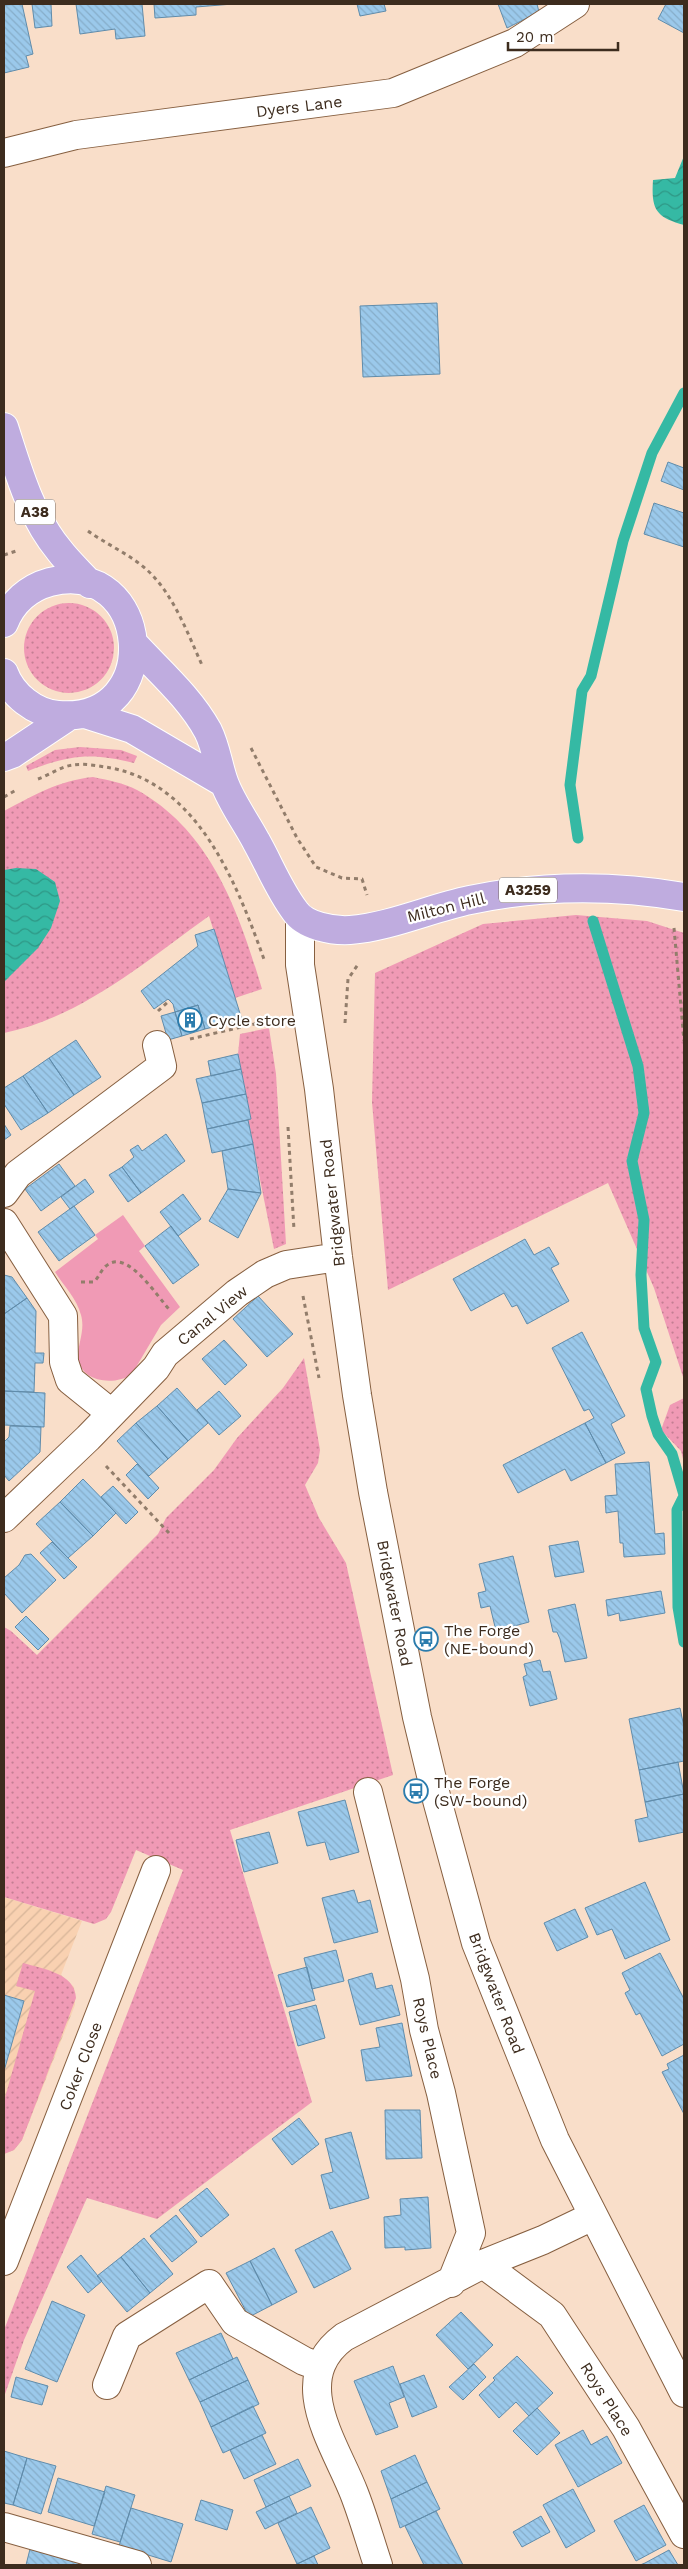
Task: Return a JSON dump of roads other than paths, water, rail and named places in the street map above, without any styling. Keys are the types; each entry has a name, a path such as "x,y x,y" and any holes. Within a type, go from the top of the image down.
{"main road":[{"name":"A38","path":"4,427 26,495 58,550 90,584"},
{"name":"A38","path":"4,757 77,715 98,708 122,688 134,661 132,629 117,602 105,591 90,584 75,580 59,580 44,584 29,591 5,611"},
{"path":"134,645 186,699 201,720 211,740 224,783 291,905 300,917"},
{"path":"4,674 13,690 24,701 45,712 77,715 132,729 224,783"},
{"name":"Milton Hill","path":"300,917 318,925 349,930 376,925 470,900 534,890 616,889 684,897"}],"street":[{"name":"Dyers Lane","path":"4,153 76,135 394,93 515,42 575,4"},
{"name":"Bridgwater Road","path":"300,917 300,965 320,1089 338,1257 373,1492 417,1717 437,1800 476,1943 554,2140 684,2393"},
{"path":"4,1193 18,1174 162,1066 156,1045"},
{"path":"4,1223 63,1316 65,1372 70,1380 82,1391 111,1413"},
{"name":"Canal View","path":"4,1518 156,1368 165,1354 238,1293 274,1269 297,1262 338,1257"},
{"name":"Roys Place","path":"368,1792 416,1979 424,2030 441,2093 471,2233 451,2283"},
{"name":"Coker Close","path":"4,2261 156,1870"},
{"path":"378,2565 354,2494 319,2410 316,2383 320,2367 329,2351 344,2337 451,2283 483,2264 543,2240 593,2216"},
{"name":"Roys Place","path":"483,2264 552,2315 626,2428 684,2534"},
{"path":"107,2385 127,2336 209,2284 236,2322 304,2361 320,2367"},
{"path":"4,2527 137,2565"}],"water":[{"path":"684,156 684,225 667,219 657,211 653,199 653,180 675,178"},
{"path":"16,868 36,869 55,882 60,901 51,928 38,948 4,982 4,870"}],"waterway":[{"path":"578,838 570,785 582,691 591,676 623,541 652,453 684,393"},
{"path":"593,921 638,1066 644,1113 632,1161 644,1220 641,1275 644,1328 656,1362 646,1389 658,1434 672,1454 684,1495"},
{"path":"684,1496 677,1510 678,1607 684,1642"}],"place":[{"name":"Cycle store","path":"190,1020"},
{"name":"The Forge (NE-bound)","path":"426,1639"},
{"name":"The Forge (SW-bound)","path":"416,1791"}]}
